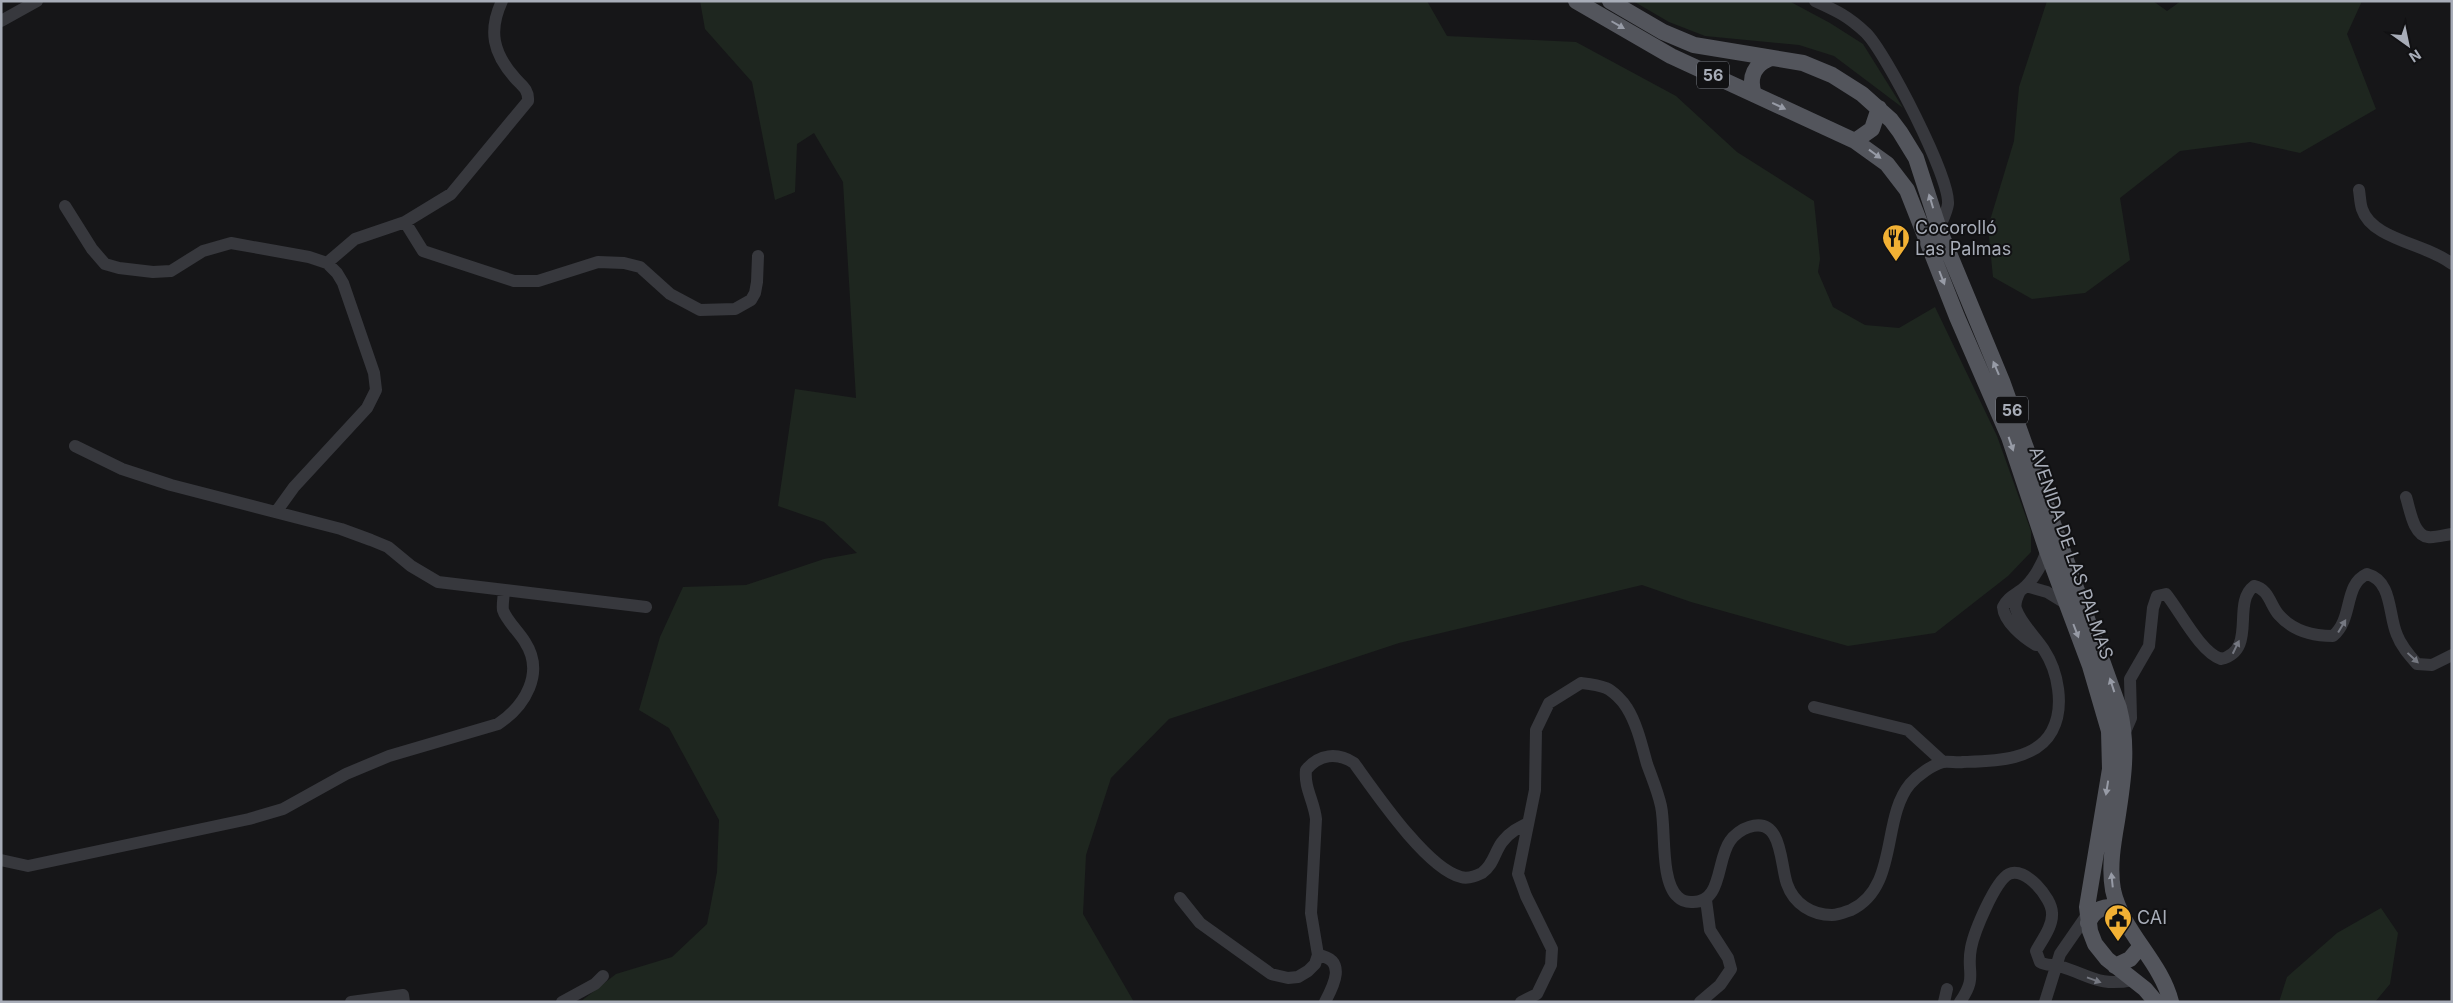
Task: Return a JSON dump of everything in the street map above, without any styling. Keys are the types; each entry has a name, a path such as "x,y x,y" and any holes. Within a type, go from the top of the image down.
{"main road":[{"name":"AVENIDA DE LAS PALMAS","path":"1576,1 1671,56 1854,141 1879,157 1893,170 1914,206 1957,317 2008,437 2100,698 2109,731 2111,752 2087,919 2099,951 2134,980 2156,1002"},
{"name":"AVENIDA DE LAS PALMAS","path":"1610,1 1663,32 1694,45 1802,63 1832,74 1879,108 1900,132 1916,158 1939,229 2010,405 2107,672 2124,734 2123,781 2113,841 2111,870 2113,890 2119,909 2163,984 2171,1002"},
{"path":"1754,94 1751,79 1753,71 1758,65 1771,58"},
{"path":"1854,141 1872,129 1879,108"},
{"path":"2087,919 2100,909 2113,907 2119,909"},
{"path":"2115,966 2130,959 2141,946"}],"street":[{"path":"1,20 37,1"},
{"path":"327,264 355,238 405,222 451,194 528,101 527,91 503,61 494,45 494,25 502,1"},
{"path":"1815,1 1837,10 1868,35 1900,89 1946,184 1948,204 1939,229"},
{"path":"2359,190 2362,210 2374,228 2422,247 2452,264"},
{"path":"65,206 92,249 105,264 119,268 153,272 170,271 203,251 232,243 309,257 327,264 337,273 345,290 374,373 376,390 367,408 294,487 276,512"},
{"path":"405,222 423,251 514,282 538,281 598,262 624,263 640,267 670,294 700,310 735,309 751,300 755,293 757,282 758,256"},
{"path":"75,446 131,472 224,500 341,529 371,540 388,547 411,566 438,582 646,607"},
{"path":"2406,497 2415,527 2422,535 2428,537 2452,534"},
{"path":"1700,1002 1720,985 1731,969 1728,958 1710,930 1706,900 1712,892 1729,842 1739,832 1752,826 1767,828 1775,836 1787,886 1806,910 1822,915 1836,915 1857,907 1873,891 1884,866 1903,794 1921,774 1944,762 1963,762 2017,756 2029,752 2047,738 2053,729 2058,704 2054,670 2044,650 2028,640 2003,612 2005,602 2023,588 2038,570 2047,551"},
{"path":"2124,734 2131,718 2130,679 2134,668 2149,646 2153,608 2157,596 2166,594 2200,642 2221,659 2230,657 2237,650 2243,630 2245,596 2254,586 2264,591 2279,615 2290,625 2311,636 2333,636 2341,630 2348,613 2353,588 2358,578 2367,574 2375,576 2383,586 2396,634 2406,651 2417,664 2432,665 2452,655"},
{"path":"2023,588 2047,592 2065,603"},
{"path":"1,860 28,866 248,819 283,809 346,774 389,756 498,724 512,714 525,699 530,688 532,671 526,644 503,610 504,590"},
{"path":"1521,1002 1537,994 1552,965 1552,949 1518,874 1535,790 1536,730 1541,715 1549,703 1581,683 1606,688 1628,708 1661,806 1670,884 1675,895 1686,902 1706,900"},
{"path":"1814,707 1908,730 1944,762"},
{"path":"1180,898 1200,923 1272,974 1288,978 1298,977 1312,968 1318,956 1311,913 1316,819 1315,809 1305,780 1306,770 1319,757 1335,755 1346,758 1354,763 1412,838 1444,870 1461,878 1474,877 1485,871 1502,842 1512,831 1528,823"},
{"path":"1960,1002 1968,990 1972,979 1970,949 1976,932 1996,890 2004,877 2010,873 2020,873 2031,880 2050,904 2053,915 2049,928 2036,954 2042,964 2057,966 2100,982 2114,983 2134,980"},
{"path":"2045,1002 2060,954 2087,919"},
{"path":"1318,956 1328,957 1336,974 1335,983 1326,1002"},
{"path":"562,1002 595,984 603,976"},
{"path":"1944,1002 1947,989"},
{"path":"351,1002 403,995 404,1002"}],"shaded area":[{"path":"700,1 1427,1 1447,36 1576,42 1676,96 1737,152 1814,201 1820,259 1818,272 1833,307 1865,325 1899,328 1935,307 1997,436 2031,531 2031,552 2008,576 1935,633 1848,646 1691,602 1642,585 1399,643 1169,719 1111,778 1086,855 1083,914 1134,1002 580,1002 616,974 672,957 707,924 717,872 719,820 669,728 639,710 660,637 683,587 746,585 824,559 857,553 824,522 778,506 795,389 856,398 843,182 814,133 797,144 795,192 775,200 752,82 705,29"},
{"path":"1633,1 1789,1 1830,23 1863,44 1903,108 1834,56 1799,45 1705,36 1669,22"},
{"path":"2047,1 2153,1 2167,11 2181,1 2362,1 2347,34 2376,109 2300,153 2250,142 2180,151 2120,198 2130,260 2085,293 2032,299 1993,277 1988,227 2014,141 2019,87"},
{"path":"2381,908 2398,933 2390,984 2375,1002 2279,1002 2287,977 2337,933"}],"place":[{"name":"Cocorolló Las Palmas","path":"1896,262"},
{"name":"CAI","path":"2118,942"}]}
